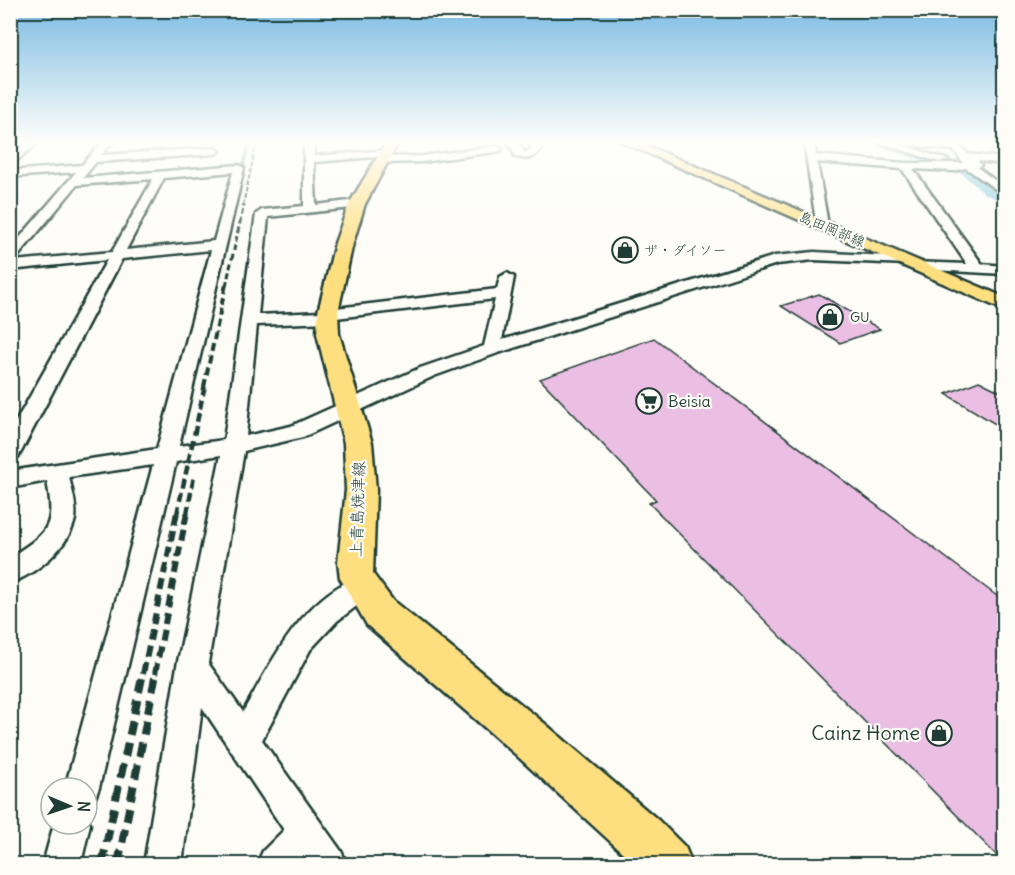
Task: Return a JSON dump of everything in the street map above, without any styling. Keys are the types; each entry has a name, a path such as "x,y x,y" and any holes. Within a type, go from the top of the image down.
{"main road":[{"name":"上青島焼津線","path":"371,182 357,204 344,243 328,315 328,334 358,443 361,475 355,562 357,578 380,613 529,738 668,864"},
{"name":"島田岡部線","path":"721,182 1005,304"}],"street":[{"path":"10,258 74,182"},
{"path":"10,452 156,182"},
{"path":"85,776 235,182"},
{"path":"309,182 310,208"},
{"path":"816,182 822,225"},
{"path":"916,182 978,269"},
{"path":"163,864 192,666 234,446 262,214 357,204"},
{"path":"10,266 219,245"},
{"path":"10,480 166,454 234,446 296,432 427,372 492,349 775,260 814,256 1005,270"},
{"path":"249,320 328,315 506,285 492,349"},
{"path":"10,572 41,549 56,533 63,518 57,471"},
{"path":"244,741 300,640 327,612 362,587"},
{"path":"192,666 328,864"},
{"path":"276,864 307,833"},
{"path":"62,864 69,836"}],"building":[{"name":"GU","path":"819,294 880,329 840,343 781,306"},
{"name":"Cainz Home","path":"654,338 1005,602 1005,864 649,503 656,500 540,379"},
{"path":"979,381 1005,394 1005,430 946,394"}],"waterway":[{"path":"981,182 1004,197"}],"railway":[{"path":"243,205 248,182"},
{"path":"226,286 244,204"},
{"path":"204,387 226,284"},
{"path":"177,514 205,385"},
{"path":"187,514 194,476"},
{"path":"143,674 177,512"},
{"path":"155,674 187,512"},
{"path":"102,864 143,673"},
{"path":"118,864 156,673"}],"place":[{"name":"ザ・ダイソー","path":"625,250"},
{"name":"GU","path":"830,317"},
{"name":"Beisia","path":"649,401"},
{"name":"Cainz Home","path":"939,733"}]}
